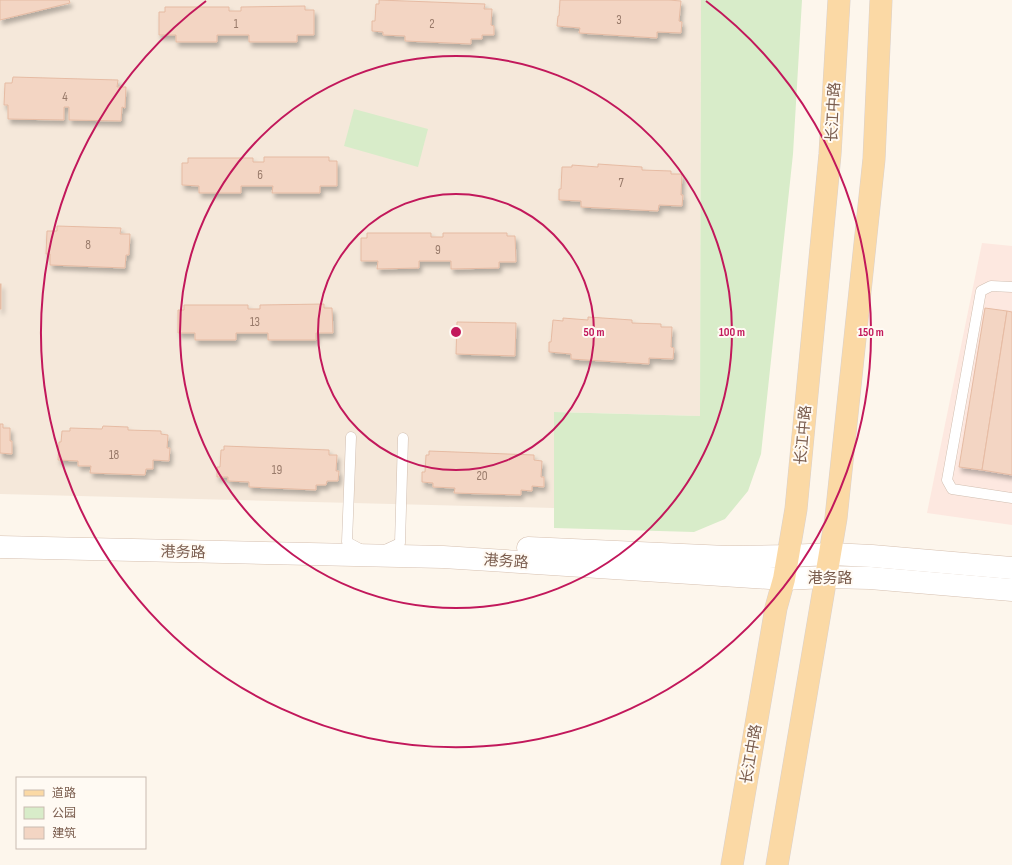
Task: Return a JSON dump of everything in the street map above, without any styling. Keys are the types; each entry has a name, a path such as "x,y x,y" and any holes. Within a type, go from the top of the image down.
{"main road":[{"name":"长江中路","path":"732,865 776,608 784,579 796,509 830,162 839,0"},
{"path":"777,865 837,510 874,159 881,0"}],"street":[{"name":"港务路","path":"0,534 400,543 727,557 830,554 872,556 1012,568"},
{"name":"港务路","path":"0,547 443,557 784,579 870,578 1012,590"}],"lane":[{"path":"1012,287 991,286 981,291 947,480 952,489 1012,498"},
{"path":"350,437 347,542 374,556 400,543 403,438"}],"shaded area":[{"path":"0,0 701,0 700,416 555,412 554,508 0,494"},
{"path":"982,243 1012,246 1012,525 927,513"}],"green space":[{"path":"701,0 802,0 793,154 761,454 748,491 725,519 694,532 554,528 554,412 700,416"},
{"path":"354,109 428,129 418,167 344,146"}],"building":[{"path":"0,0 69,0 70,3 0,20"},
{"path":"379,0 485,4 484,9 492,9 491,25 494,26 494,35 482,35 482,39 471,39 471,44 405,41 405,36 383,35 383,32 372,31 372,21 375,21 376,4 379,4"},
{"path":"560,0 681,1 679,21 682,22 681,33 657,32 657,38 579,33 580,28 557,26"},
{"path":"305,6 305,10 314,10 314,35 297,35 297,42 249,42 249,35 217,35 217,42 176,42 176,35 159,35 159,12 165,12 165,7 229,7 229,11 241,11 241,7"},
{"path":"13,77 118,80 117,87 126,87 125,108 122,107 121,121 69,120 69,107 64,107 64,120 8,119 8,105 4,105 5,83 12,83"},
{"path":"264,157 329,157 329,161 337,161 337,186 320,186 320,193 272,193 273,186 241,186 241,193 199,193 199,186 182,185 182,163 188,163 188,158 253,158 253,162 264,162"},
{"path":"598,164 642,167 642,170 671,171 671,174 682,174 682,206 659,205 658,211 581,207 581,201 559,200 562,167 572,167 572,165 598,167"},
{"path":"57,226 121,228 120,234 130,234 129,255 126,255 125,268 50,265 50,254 46,254 47,231 57,231"},
{"path":"367,233 431,233 431,237 443,237 443,233 507,233 507,236 515,236 516,262 499,262 499,268 451,269 451,261 419,261 419,268 377,269 378,261 361,261 361,238 367,238"},
{"path":"1,284 1,309 0,309"},
{"path":"324,304 324,308 332,308 333,333 316,333 316,340 268,340 268,333 236,333 236,340 195,340 195,333 178,333 178,310 184,310 184,305 248,305 248,309 260,309 260,305"},
{"path":"985,308 1007,311 982,470 959,467"},
{"path":"1007,311 1012,312 1012,475 982,470"},
{"path":"588,317 632,320 632,323 661,324 661,327 672,327 671,347 674,348 673,359 649,358 649,364 571,359 571,354 549,352 549,342 551,342 553,320 563,321 563,318 588,320"},
{"path":"457,322 516,323 515,356 456,354"},
{"path":"0,424 3,424 3,428 10,428 12,454 0,453"},
{"path":"103,426 128,427 128,430 161,431 161,434 168,435 167,448 170,448 169,461 153,460 153,469 146,469 145,475 90,473 91,466 78,466 78,461 58,460 59,442 61,442 62,431 70,431 70,428 102,429"},
{"path":"224,446 329,450 329,455 337,455 336,471 339,471 338,481 327,481 326,485 316,485 316,490 249,487 249,482 228,481 228,477 217,477 217,467 220,467 221,450 224,450"},
{"path":"429,451 534,455 534,460 542,461 541,477 544,477 544,487 532,486 532,491 521,490 521,495 454,493 455,488 433,487 433,483 422,482 422,472 425,472 426,455 429,455"}]}
